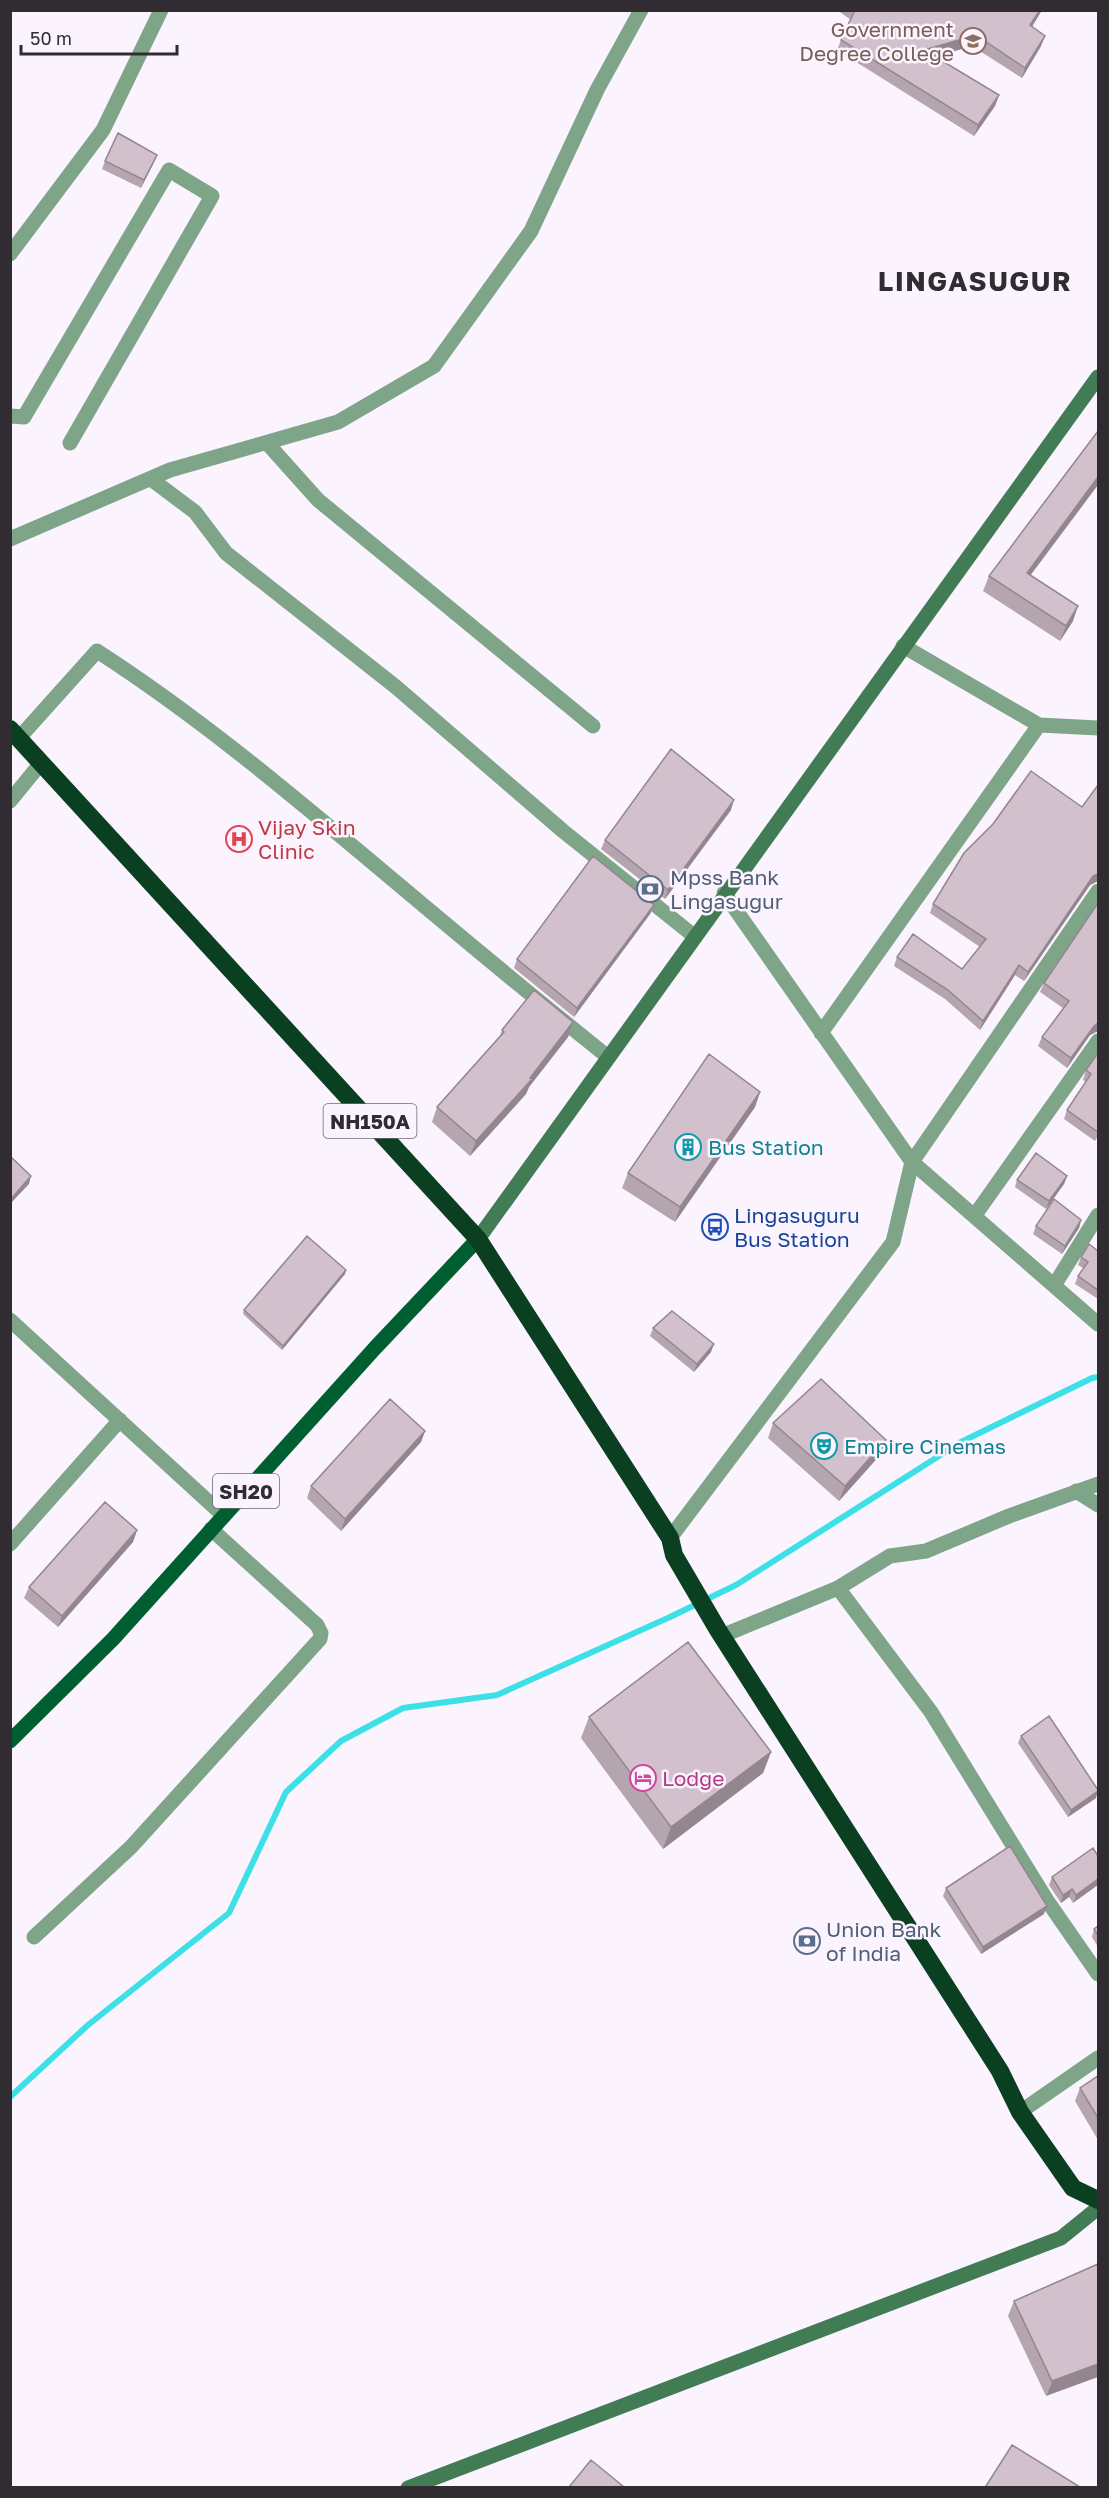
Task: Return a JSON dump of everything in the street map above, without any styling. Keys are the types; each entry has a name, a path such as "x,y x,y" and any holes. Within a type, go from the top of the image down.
{"highway":[{"name":"NH150A","path":"15,734 478,1239 672,1547 721,1633 1000,2071 1020,2112 1073,2188 1098,2200"}],"main road":[{"name":"SH20","path":"10,1741 113,1640 211,1529 478,1239"}],"street":[{"path":"10,254 103,130 161,10"},
{"path":"10,539 170,470 339,422 434,366 531,231 597,90 641,10"},
{"path":"10,416 24,417 169,170 212,196 70,443"},
{"path":"478,1239 724,893 1098,377"},
{"path":"267,443 318,500 593,726"},
{"path":"151,478 195,512 226,553 396,687 563,831 694,936"},
{"path":"903,646 1039,725 1098,728"},
{"path":"15,734 97,651 160,692 256,764 497,968 608,1057"},
{"path":"821,1033 1039,725"},
{"path":"10,801 40,763"},
{"path":"672,1547 893,1242 912,1162 1098,891"},
{"path":"724,893 912,1162 1098,1324"},
{"path":"975,1215 1098,1041"},
{"path":"1054,1284 1098,1215"},
{"path":"10,1320 224,1516"},
{"path":"10,1544 120,1420"},
{"path":"721,1633 838,1588 890,1556 926,1551 1098,1484"},
{"path":"1076,1491 1098,1504"},
{"path":"34,1937 131,1847 320,1639 321,1633 317,1625 211,1529"},
{"path":"838,1588 931,1712 1046,1899 1098,1974"},
{"path":"1020,2112 1098,2058"},
{"path":"408,2487 1061,2238 1098,2208"}],"building":[{"path":"855,10 1040,10 1030,25 1045,36 1025,68 976,35 924,50 999,95 978,125 841,40"},
{"path":"118,133 157,155 144,180 105,161"},
{"path":"1098,431 1098,477 1027,573 1078,606 1066,626 989,576"},
{"path":"671,749 734,800 668,890 605,840"},
{"path":"1031,771 1082,807 1098,785 1098,874 1093,876 1028,972 1019,965 983,1021 948,990 897,957 913,934 962,969 986,939 933,904 964,853 993,824"},
{"path":"593,856 654,905 577,1008 517,959"},
{"path":"1098,903 1098,1023 1071,1058 1042,1037 1069,1001 1044,983"},
{"path":"534,990 573,1022 530,1078 532,1079 476,1141 437,1107 504,1032 502,1030"},
{"path":"1098,1053 1098,1132 1067,1110 1091,1074 1086,1070"},
{"name":"Bus Station","path":"709,1054 760,1092 680,1207 628,1173"},
{"path":"1036,1153 1067,1176 1049,1201 1017,1180"},
{"path":"10,1156 31,1176 10,1200"},
{"path":"1054,1199 1081,1220 1065,1246 1036,1226"},
{"path":"307,1236 346,1270 283,1346 244,1310"},
{"path":"1089,1244 1098,1251 1098,1290 1078,1276 1088,1262 1081,1257"},
{"path":"672,1311 714,1344 697,1364 653,1328"},
{"name":"Empire Cinemas","path":"821,1379 886,1440 845,1486 773,1423"},
{"path":"390,1399 425,1431 345,1519 311,1486"},
{"path":"105,1502 137,1530 62,1616 29,1587"},
{"path":"688,1642 771,1752 671,1827 589,1717"},
{"path":"1049,1716 1098,1790 1071,1810 1021,1736"},
{"path":"1010,1846 1047,1906 983,1947 946,1888"},
{"path":"1093,1848 1098,1856 1098,1879 1076,1895 1072,1889 1063,1895 1052,1877"},
{"path":"1098,2076 1098,2118 1080,2088"},
{"path":"1098,2264 1098,2364 1052,2381 1014,2301"},
{"path":"1012,2445 1080,2487 986,2486"},
{"path":"591,2460 624,2487 569,2487"}],"waterway":[{"path":"10,2097 88,2025 229,1913 286,1792 341,1741 403,1708 497,1695 670,1617 736,1585 961,1442 1098,1377"}],"place":[{"name":"Government Degree College","path":"973,41"},
{"name":"Vijay Skin Clinic","path":"239,839"},
{"name":"Mpss Bank Lingasugur","path":"650,889"},
{"name":"Bus Station","path":"688,1147"},
{"name":"Lingasuguru Bus Station","path":"715,1227"},
{"name":"Empire Cinemas","path":"824,1446"},
{"name":"Lodge","path":"643,1778"},
{"name":"Union Bank of India","path":"807,1941"}],"district":[{"name":"LINGASUGUR","path":"975,281"}]}
